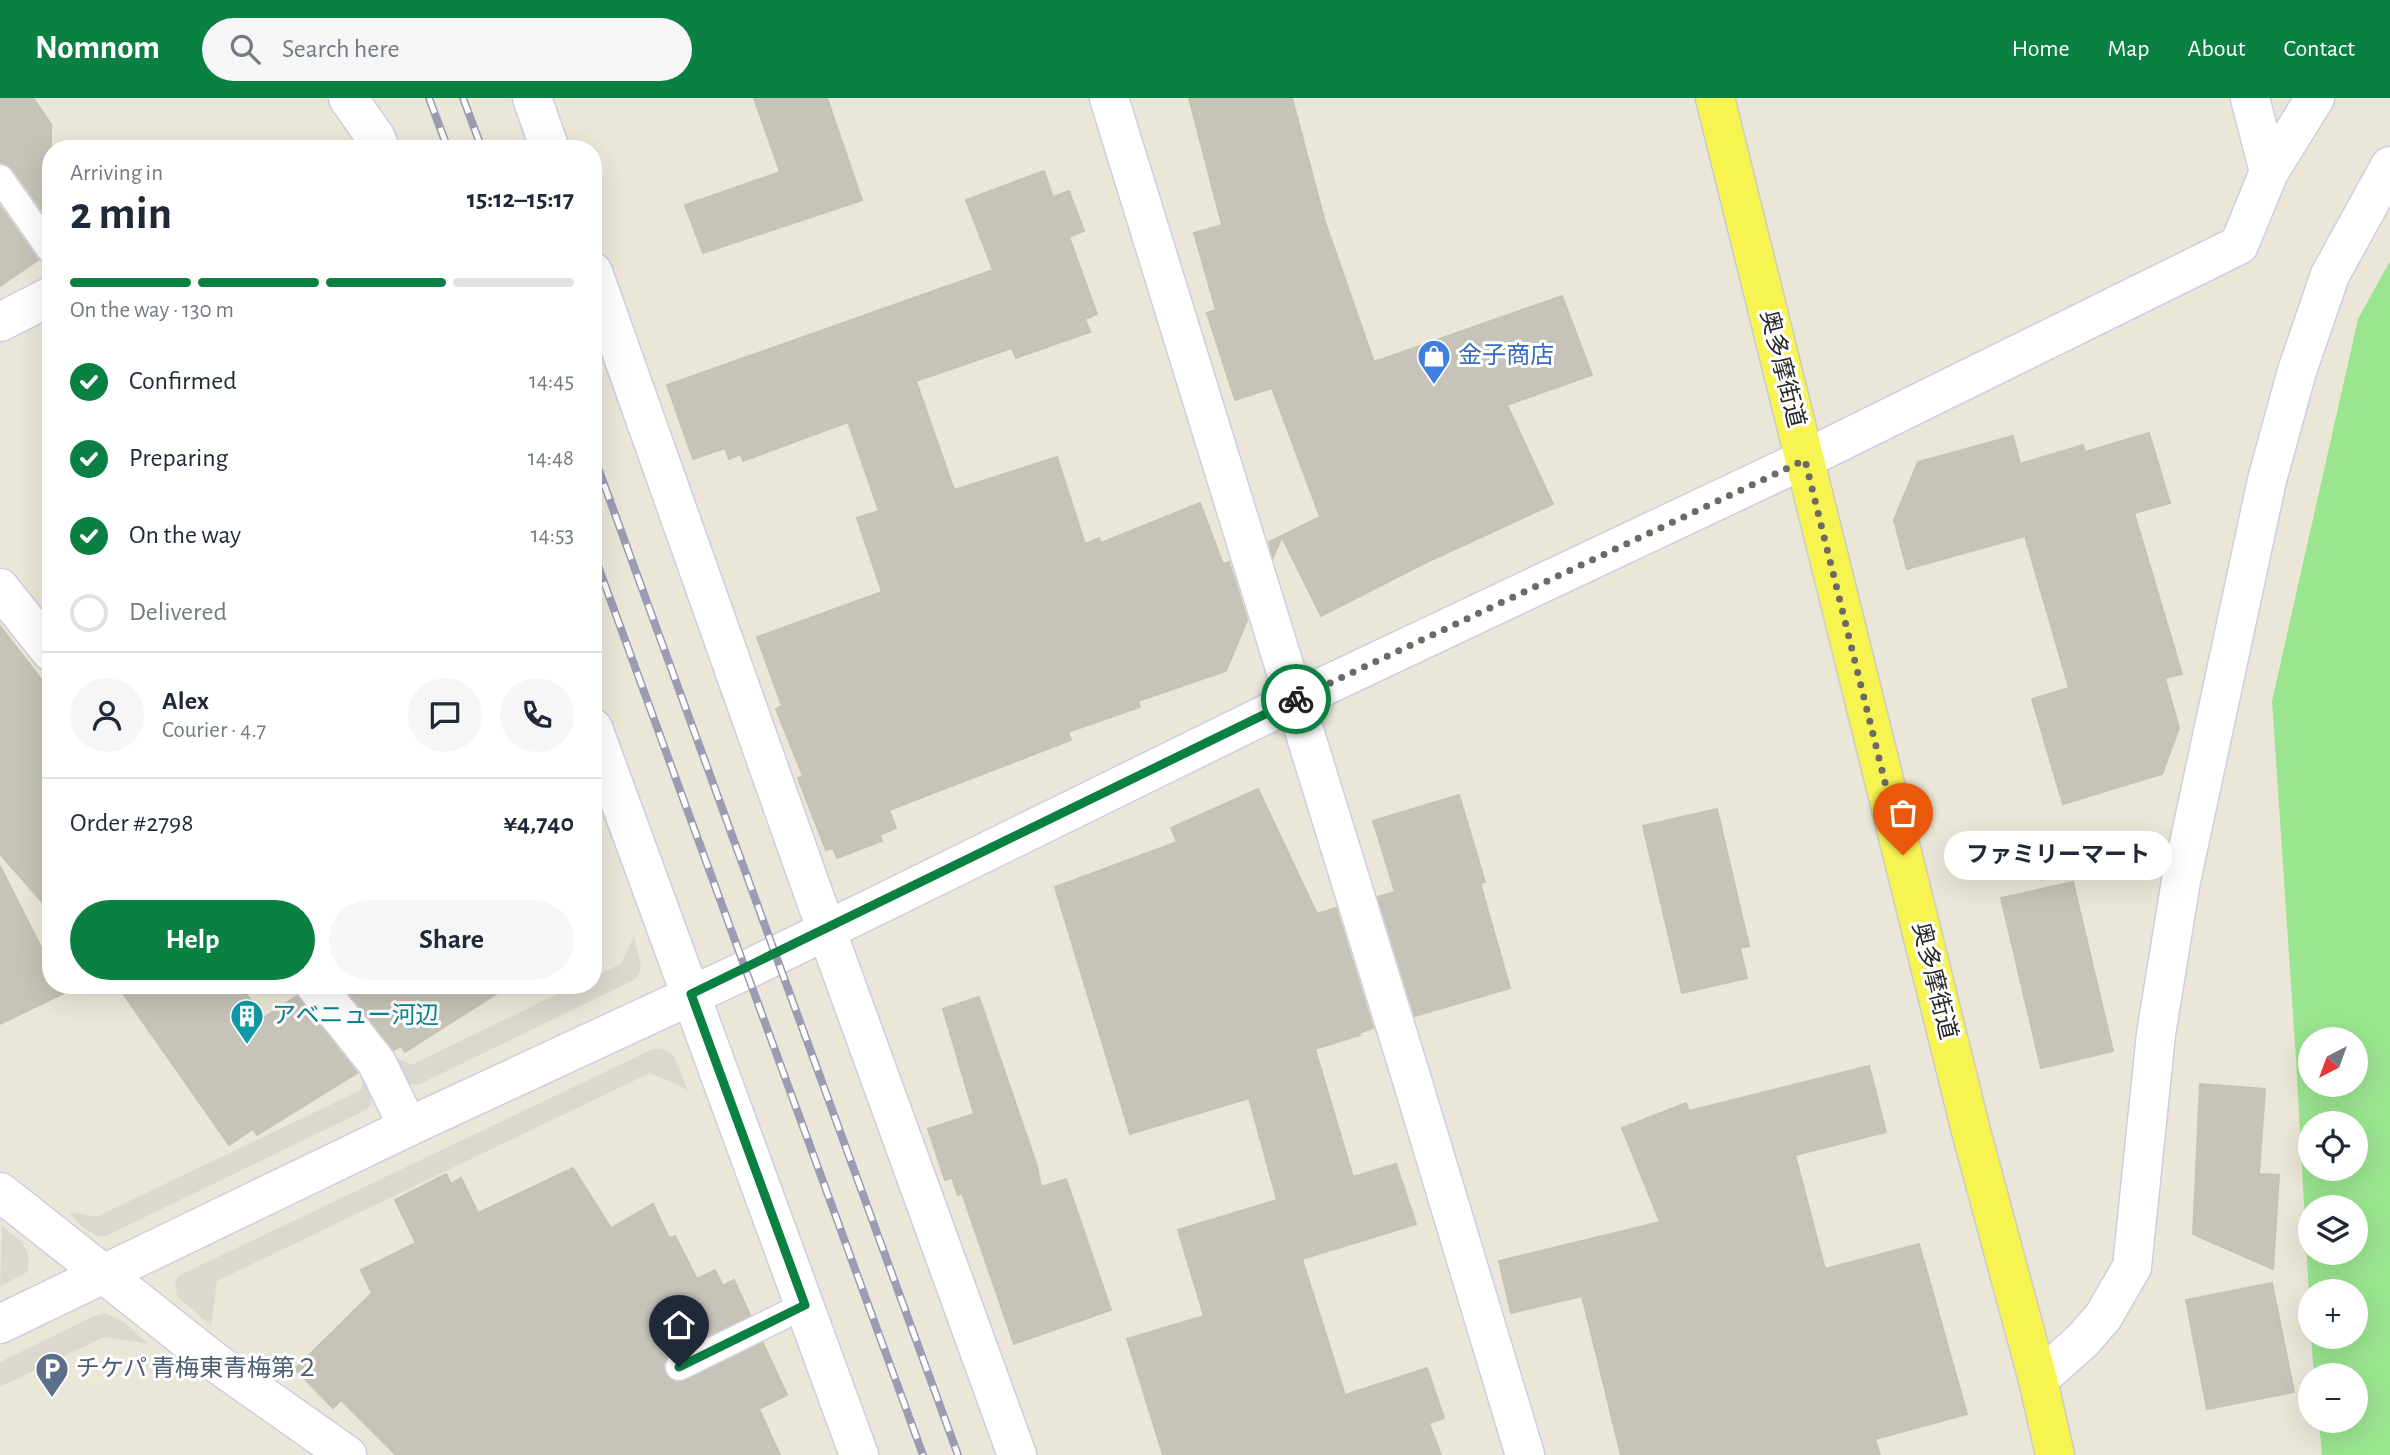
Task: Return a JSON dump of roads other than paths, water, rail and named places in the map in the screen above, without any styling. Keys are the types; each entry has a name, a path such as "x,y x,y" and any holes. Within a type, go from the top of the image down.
{"main road":[{"name":"奥多摩街道","path":"1714,98 1972,1135 2038,1380 2055,1455"}],"street":[{"path":"348,98 368,140"},
{"path":"532,98 547,140"},
{"path":"1109,98 1525,1455"},
{"path":"2250,98 2269,172"},
{"path":"0,1324 691,994 1295,700 1805,460 2239,245 2269,172 2315,98"},
{"path":"2038,1380 2083,1340 2103,1317 2132,1267 2156,1034 2181,881 2267,480 2297,371 2330,275 2390,166"},
{"path":"602,297 825,929 1017,1455"},
{"path":"0,321 42,300"},
{"path":"0,588 42,641"},
{"path":"602,753 859,1455"},
{"path":"322,994 377,1063 408,1127"},
{"path":"0,1192 215,1362 347,1455"}],"lane":[{"path":"0,178 42,238"},
{"path":"679,1367 805,1305"}],"railway":[{"path":"429,98 445,140"},
{"path":"463,98 479,140"},
{"path":"602,479 958,1455"},
{"path":"602,577 923,1455"}],"place":[{"name":"金子商店","path":"1434,386"},
{"name":"ファミリーマート","path":"1903,855"},
{"name":"アベニュー河辺","path":"247,1046"},
{"name":"チケパ 青梅東青梅第２","path":"52,1399"}]}
